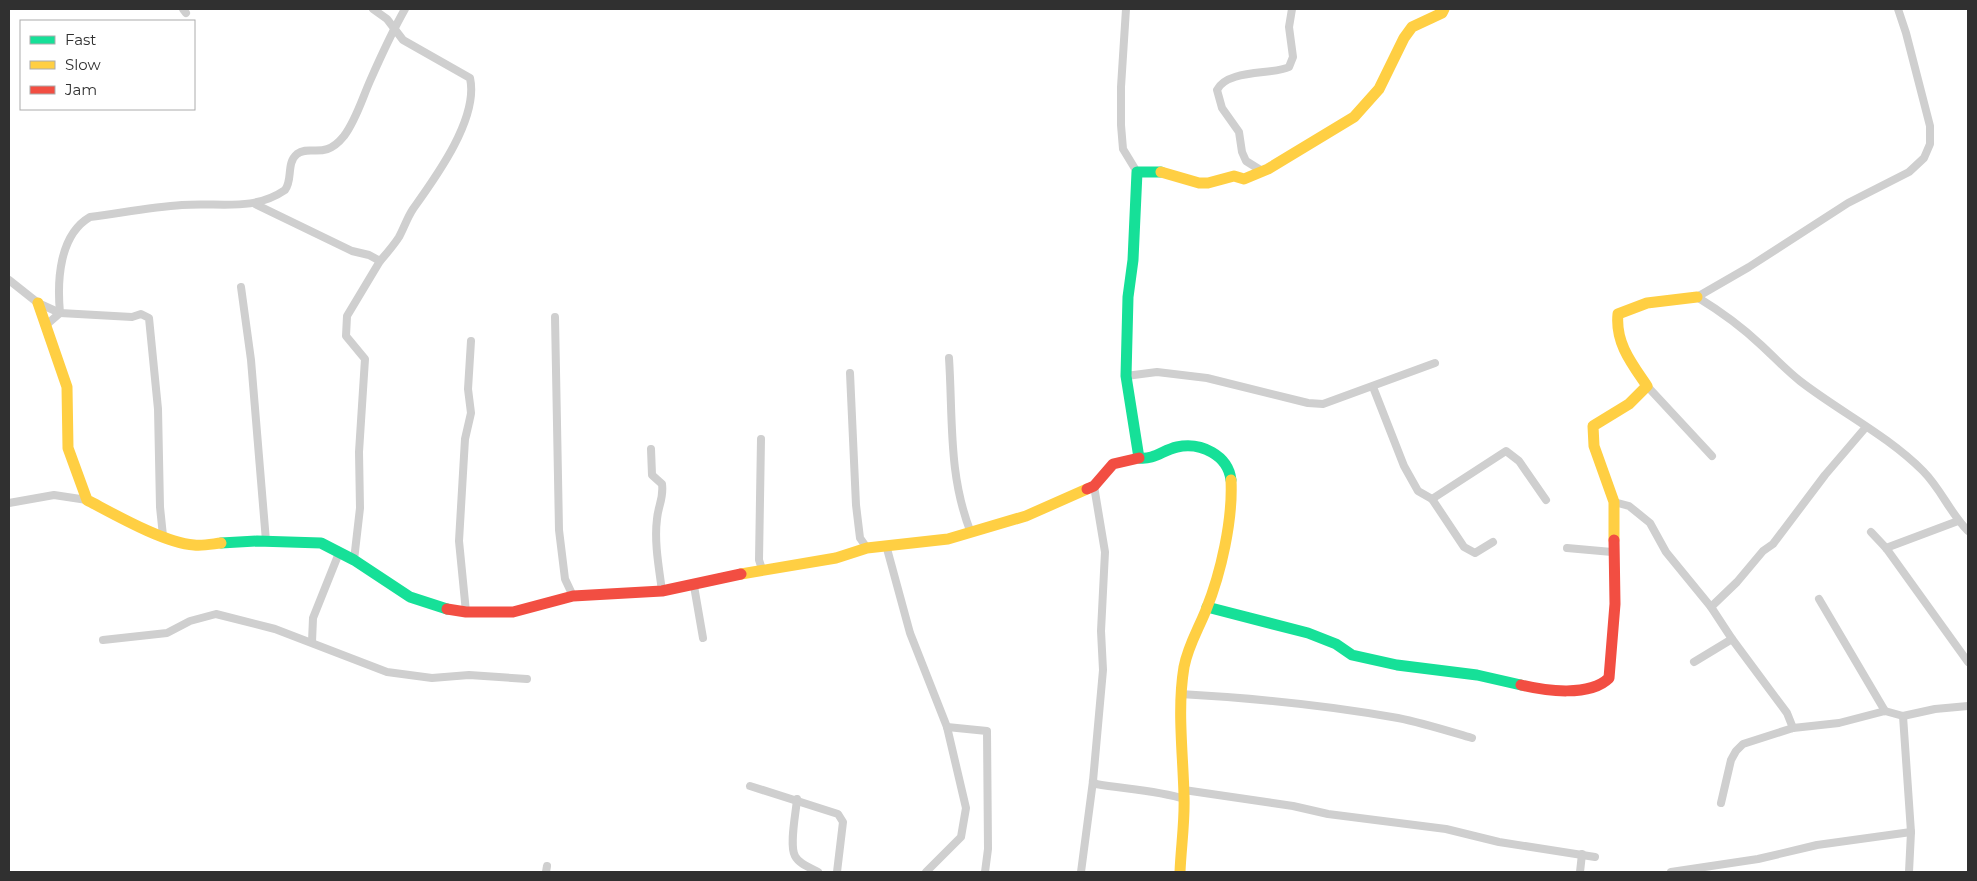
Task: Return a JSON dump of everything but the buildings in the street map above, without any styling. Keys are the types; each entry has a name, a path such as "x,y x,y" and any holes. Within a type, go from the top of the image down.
{"street":[{"path":"354,560 360,508 359,452 365,359 346,336 347,316 380,261 399,237 412,211 433,183 463,128 472,85 470,78 466,74 403,40 387,20 373,9"},
{"path":"60,313 58,293 67,242 78,226 90,217 181,205 255,204 267,201 285,190 292,162 297,154 306,151 322,151 330,148 344,136 393,29 405,9"},
{"path":"1126,9 1121,87 1121,125 1123,149 1137,172 1135,233 1128,297 1126,376 1139,458"},
{"path":"1262,171 1246,161 1238,132 1222,108 1217,90 1222,84 1251,73 1289,67 1293,57 1289,27 1292,9"},
{"path":"1137,172 1156,170 1199,184 1234,176 1244,179 1262,171 1338,127 1364,108 1379,89 1412,27 1442,13 1444,9"},
{"path":"1712,456 1647,386 1622,345 1617,331 1618,314 1626,309 1660,301 1697,297 1749,267 1848,203 1909,172 1924,158 1930,144 1930,126 1898,9"},
{"path":"255,204 352,251 369,255 380,261"},
{"path":"9,280 38,304 60,313 132,317 140,314 148,318 158,409 160,507 163,536"},
{"path":"241,287 251,360 266,541"},
{"path":"1697,297 1733,322 1801,382 1866,426 1922,470 1939,489 1958,521 1968,531"},
{"path":"38,304 67,387 69,412 68,448 87,500"},
{"path":"45,326 60,313"},
{"path":"555,317 559,530 565,579 573,596"},
{"path":"466,612 459,541 465,439 470,413 468,389 471,341"},
{"path":"949,358 950,415 955,478 960,506 971,532"},
{"path":"1126,376 1157,372 1207,378 1308,403 1323,404 1435,363"},
{"path":"850,373 856,505 860,538 867,548"},
{"path":"1207,607 1308,633 1336,644 1352,655 1426,670 1477,675 1541,690 1572,690 1603,684 1609,678 1614,604 1612,552 1614,502 1594,446 1593,426 1629,404 1647,386"},
{"path":"1373,387 1404,466 1418,491 1432,499 1464,547 1475,553 1493,542"},
{"path":"1711,606 1736,582 1763,551 1773,544 1825,475 1866,426"},
{"path":"761,439 759,560 762,569"},
{"path":"9,504 54,495 87,500 163,536 193,545 266,541 321,544 354,560 410,597 442,608 466,612 513,612 573,596 662,591 694,586 762,569 836,558 867,548 948,539 1026,516 1094,486 1114,464 1139,458 1152,460 1176,447 1200,448 1214,453 1230,470 1230,505 1207,607 1188,648 1180,694 1184,795 1180,872"},
{"path":"651,449 652,475 662,484 664,496 657,519 658,566 662,591"},
{"path":"1432,499 1506,451 1519,461 1546,500"},
{"path":"1081,872 1093,781 1102,687 1101,632 1105,552 1094,486"},
{"path":"1614,502 1629,506 1650,523 1666,552 1711,606 1732,639 1787,714 1793,728"},
{"path":"1886,548 1958,521"},
{"path":"1871,532 1886,548 1968,662"},
{"path":"886,545 899,599 912,641 947,727 966,808 964,826 955,845 926,872"},
{"path":"1567,548 1612,552"},
{"path":"312,642 313,618 339,553"},
{"path":"694,586 702,638"},
{"path":"1819,599 1884,711"},
{"path":"103,640 167,633 190,621 216,614 275,629 387,672 432,678 469,675 527,679"},
{"path":"1694,662 1732,639"},
{"path":"1180,694 1247,698 1357,712 1400,719 1472,738"},
{"path":"1721,803 1731,760 1743,744 1793,728 1839,723 1884,711 1903,716 1968,706"},
{"path":"1903,716 1911,832 1909,872"},
{"path":"947,727 987,731 988,849 985,872"},
{"path":"1093,781 1096,784 1136,791 1248,798 1328,814 1446,829 1499,842 1595,857"},
{"path":"750,786 838,814 842,818 837,872"},
{"path":"797,800 793,847 795,856 800,862 818,872"},
{"path":"1671,872 1758,859 1817,845 1911,832"},
{"path":"1580,872 1582,854"}],"traffic: fast":[{"path":"1161,172 1137,172 1133,260 1128,297 1126,376 1139,458 1149,458 1177,447 1186,446 1204,449 1219,457 1229,471 1231,480"},
{"path":"221,543 257,541 321,543 354,560 410,597 447,609"},
{"path":"1207,607 1308,633 1336,644 1352,655 1397,665 1477,675 1521,685"}],"traffic: slow":[{"path":"1161,172 1199,183 1208,183 1234,176 1244,179 1268,169 1354,117 1379,89 1404,38 1412,27 1442,13 1444,9"},
{"path":"1614,540 1614,502 1594,446 1593,426 1629,404 1647,386 1630,361 1622,344 1619,334 1618,314 1647,303 1697,297"},
{"path":"38,303 67,387 68,448 87,500 139,527 168,539 194,545 221,543"},
{"path":"1180,872 1184,805 1181,715 1184,667 1221,563 1228,529 1231,480"},
{"path":"741,574 836,558 867,548 948,539 1026,516 1087,489"}],"traffic: jam":[{"path":"1087,489 1094,486 1113,464 1139,458"},
{"path":"1521,685 1567,691 1591,688 1609,678 1615,604 1614,540"},
{"path":"447,609 466,612 513,612 573,596 662,591 741,574"}]}
